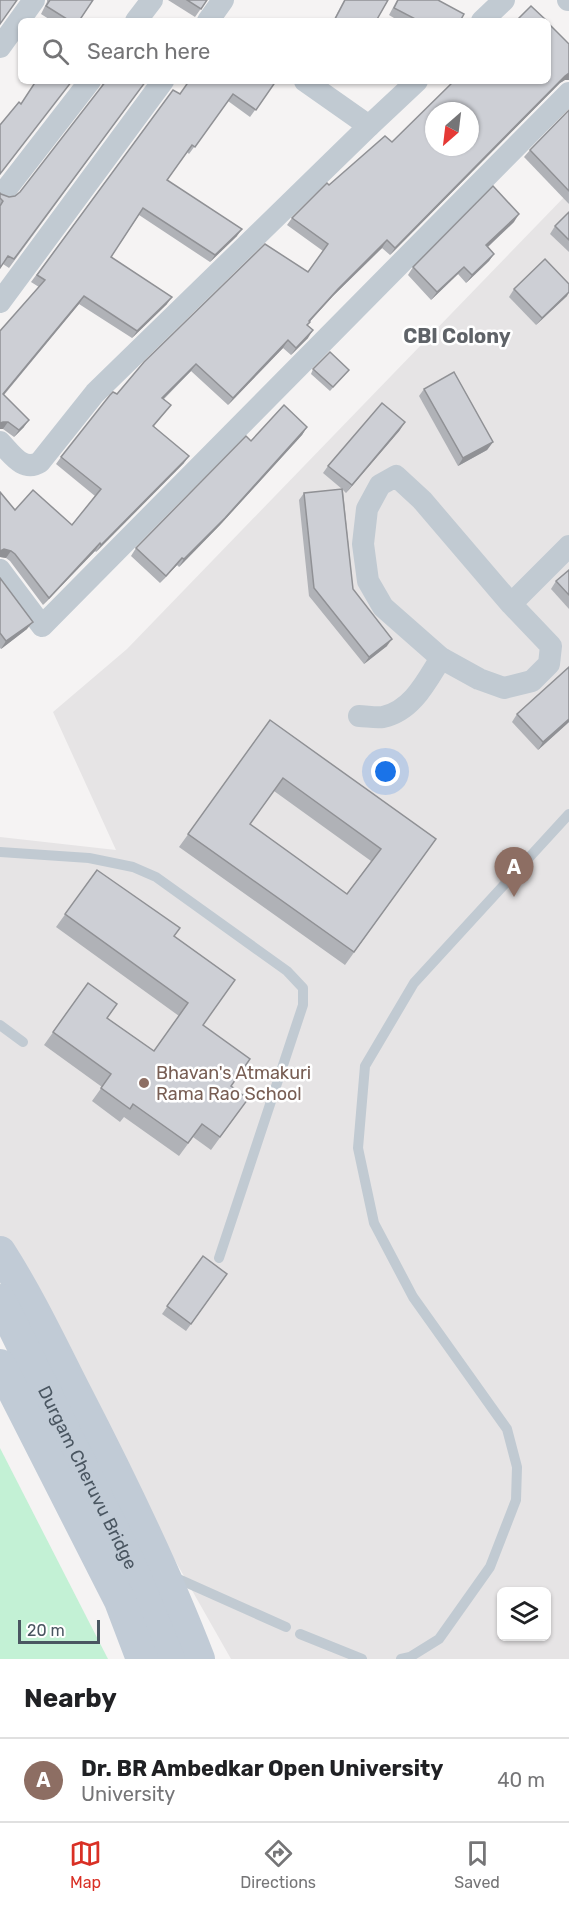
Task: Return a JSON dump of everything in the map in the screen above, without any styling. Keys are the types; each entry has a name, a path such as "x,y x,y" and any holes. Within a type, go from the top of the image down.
{"main road":[{"path":"0,1252 20,1283 98,1436 177,1603 199,1659"},
{"name":"Durgam Cheruvu Bridge","path":"0,1300 131,1566 169,1659"},
{"name":"Durgam Cheruvu Bridge","path":"0,1365 120,1601 142,1659"},
{"path":"0,1412 87,1575 122,1659"}],"street":[{"path":"21,18 34,0"},
{"path":"138,18 152,0"},
{"path":"485,18 504,0"},
{"path":"0,47 18,22"},
{"path":"4,192 88,84"},
{"path":"0,302 161,84"},
{"path":"309,84 369,126"},
{"path":"0,442 24,466 33,466 40,462 96,393 414,84"},
{"path":"0,570 42,626 569,93"},
{"path":"396,476 407,485 511,604 551,646 549,664 532,681 504,688 479,679 441,658 383,607 368,581 363,544 367,509 380,484 396,476"},
{"path":"511,604 569,546"},
{"path":"359,716 381,717 402,710 420,691 441,658"}],"lane":[{"path":"407,1658 439,1639 490,1567 516,1500 517,1467 507,1428 413,1297 374,1223 358,1148 365,1066 414,983 569,814"},
{"path":"0,852 89,858 133,867 156,877 287,971 303,988 303,1005 219,1258"},
{"path":"0,1025 23,1042"},
{"path":"162,1572 286,1627"},
{"path":"300,1634 362,1659"}],"shaded area":[{"path":"569,192 569,1659 231,1659 135,1490 0,1241 0,837 116,850 53,712 127,649"}],"green space":[{"path":"0,1448 108,1659 0,1659"}],"building":[{"path":"0,0 17,0 0,24"},
{"path":"50,0 93,0 81,18 65,18 46,6"},
{"path":"187,0 207,0 201,9"},
{"path":"345,0 388,0 378,18 336,18"},
{"path":"398,0 438,0 464,14 462,18 413,18 394,8"},
{"path":"531,6 544,18 519,18"},
{"path":"551,26 569,44 569,73 395,248 387,240 338,289 309,321 307,325 313,330 296,348 288,340 233,398 196,364 162,398 171,405 153,426 189,456 101,545 100,543 49,598 15,554 4,549 0,551 0,492 15,510 33,490 72,525 101,489 61,457 110,395 113,392 117,394 144,362 265,244 308,272 328,244 292,218 327,183 329,185 385,136 392,142 425,110 425,156 479,156 479,102 433,102 451,84 551,84"},
{"path":"34,84 70,84 0,174 0,125 19,102 21,104"},
{"path":"104,84 144,84 14,259 8,256 0,268 0,206 3,201 0,193 9,197 20,192"},
{"path":"187,84 274,84 256,110 233,94 195,147 192,145 167,180 242,229 215,255 143,208 111,257 172,297 137,331 84,296 3,394 29,420 19,430 8,422 0,423 0,331 45,280 37,275 173,90 180,94"},
{"path":"569,110 569,191 530,150"},
{"path":"493,186 519,214 486,245 494,254 472,275 464,267 437,292 413,267"},
{"path":"569,212 569,240 555,226"},
{"path":"545,259 569,284 569,292 542,318 514,289"},
{"path":"330,352 349,370 333,387 313,369"},
{"path":"454,372 493,442 463,458 424,389"},
{"path":"382,403 405,422 352,485 328,466"},
{"path":"284,405 307,427 225,518 166,576 136,548 246,436 251,441"},
{"path":"342,489 353,589 392,639 369,657 314,588 304,493"},
{"path":"569,570 569,595 556,581"},
{"path":"0,578 33,622 6,641 0,633"},
{"path":"569,667 569,719 543,742 517,714"},
{"path":"270,720 436,839 354,952 188,834","holes":["283,778 381,849 347,894 250,824"]},
{"path":"97,870 180,928 174,936 235,980 203,1025 250,1059 231,1086 248,1099 220,1137 202,1124 188,1143 133,1104 130,1109 101,1088 111,1074 53,1032 88,983 117,1004 107,1018 154,1051 188,1003 65,914"},
{"path":"203,1256 227,1274 191,1324 167,1306"}],"place":[{"name":"Dr. BR Ambedkar Open University","path":"514,897"},
{"name":"Bhavan's Atmakuri Rama Rao School","path":"144,1083"}],"district":[{"name":"CBI Colony","path":"457,336"}]}
